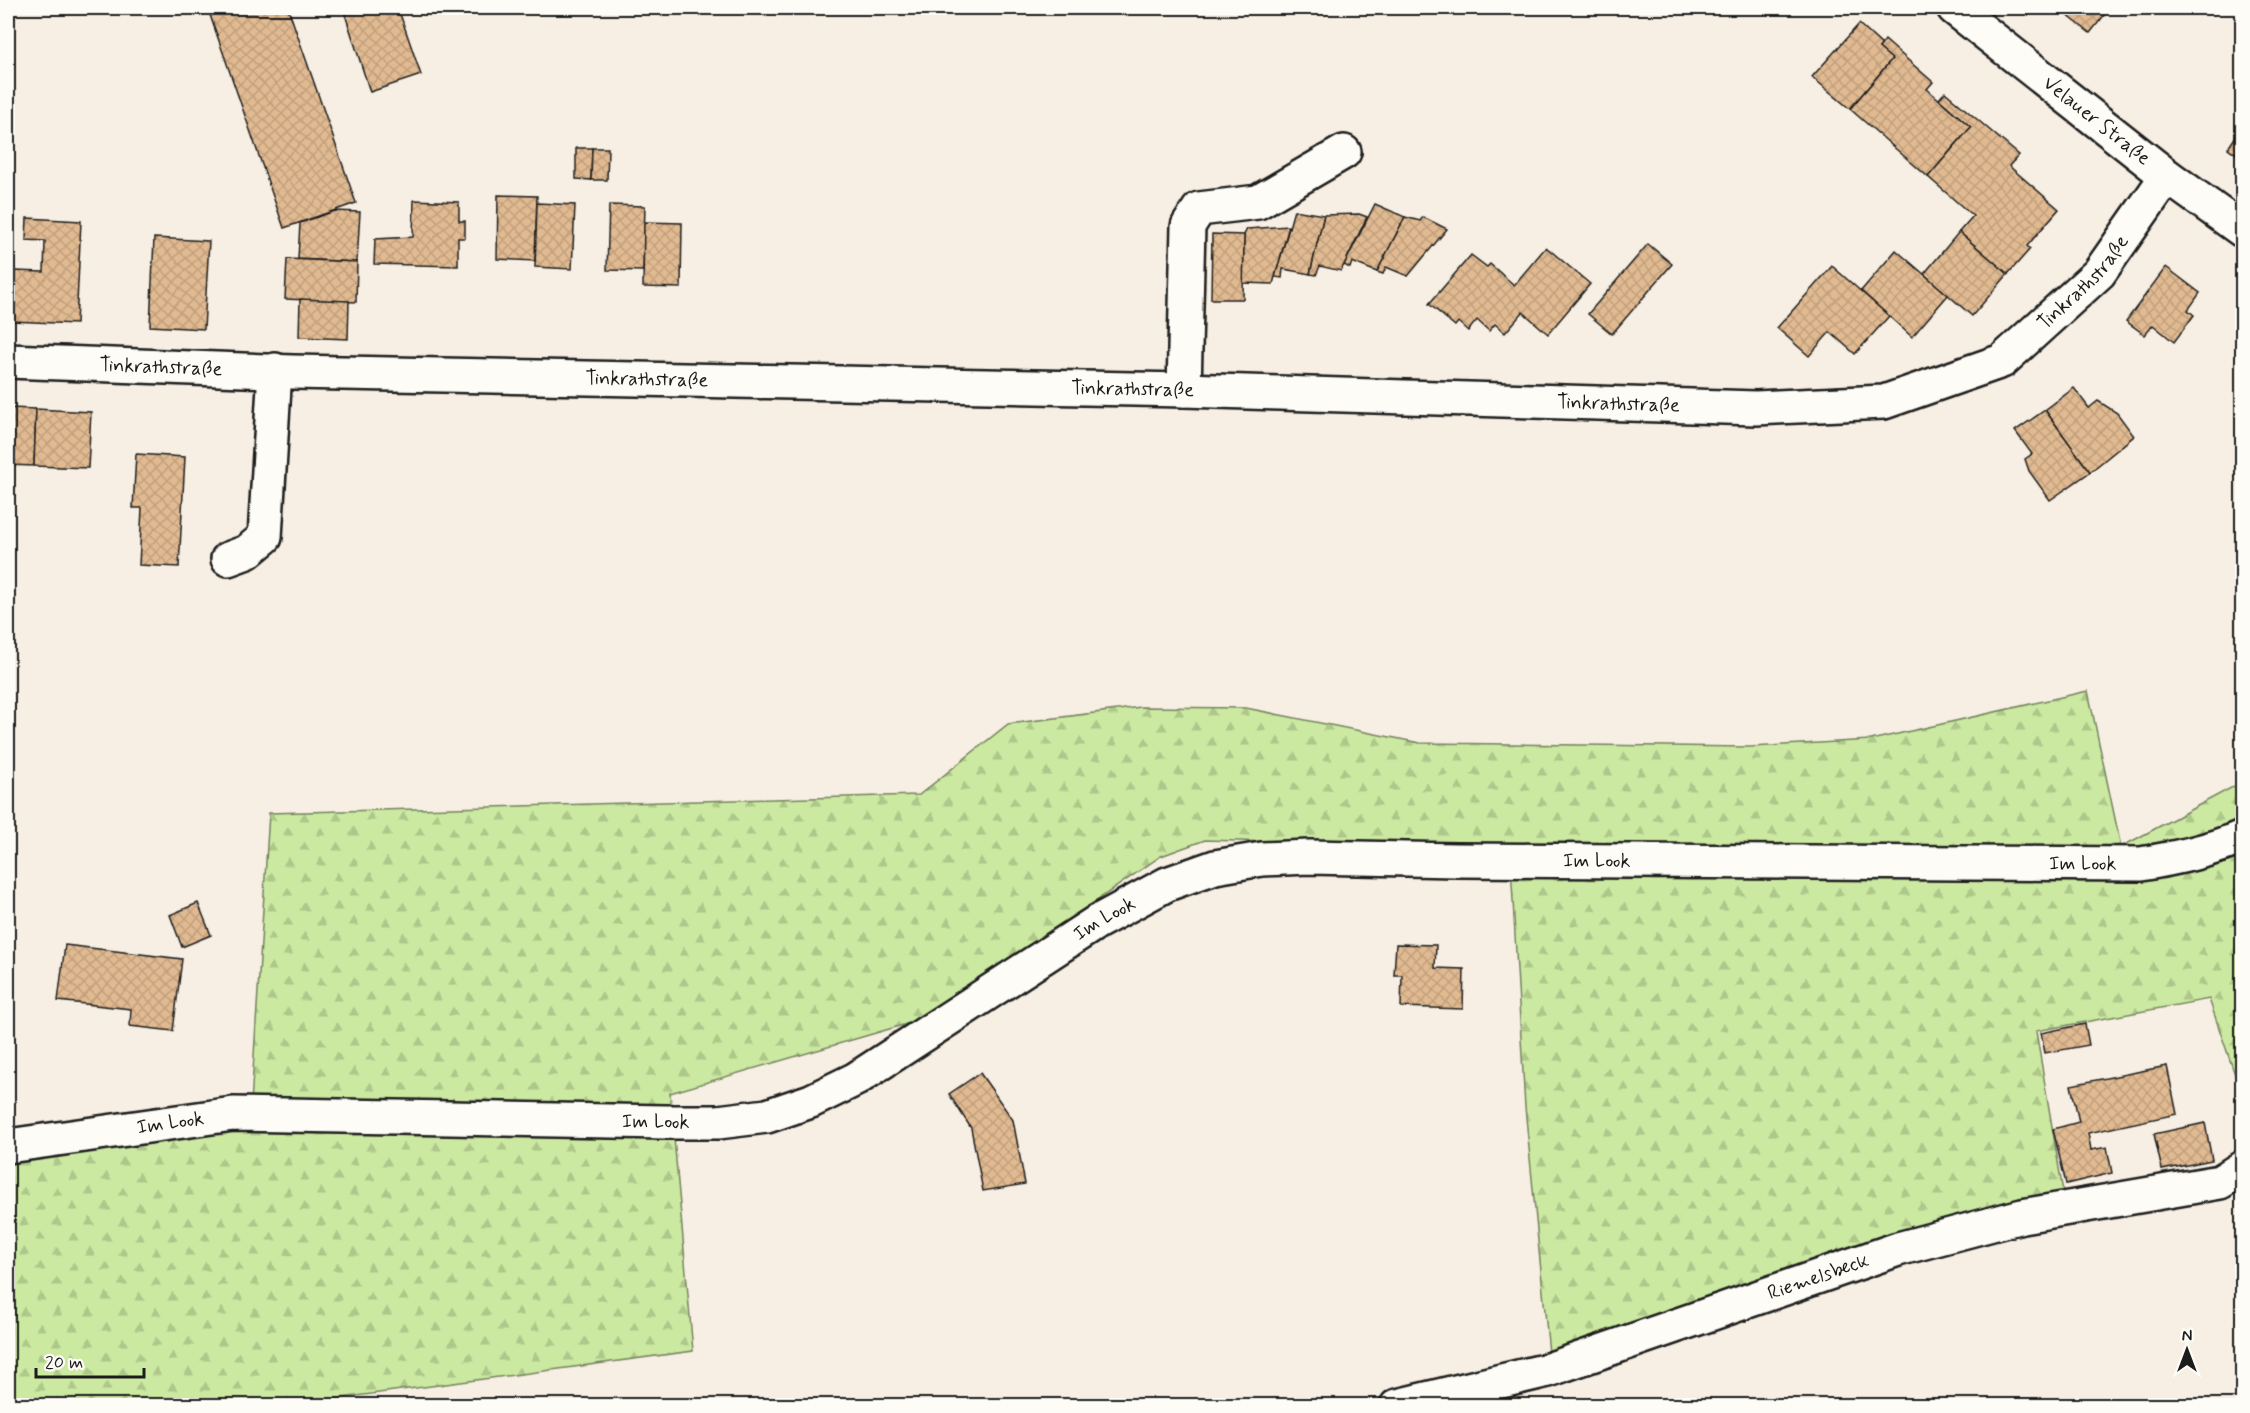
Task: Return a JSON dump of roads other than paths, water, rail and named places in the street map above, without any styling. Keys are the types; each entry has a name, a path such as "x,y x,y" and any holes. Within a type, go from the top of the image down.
{"street":[{"name":"Velauer Straße","path":"1954,8 2167,176 2242,230"},
{"path":"1184,390 1188,226 1199,209 1258,202 1344,152"},
{"name":"Tinkrathstraße","path":"8,361 275,370 1184,390 1756,408 1884,402 2002,362 2099,273 2167,176"},
{"path":"228,559 246,552 265,537 275,370"},
{"name":"Im Look","path":"8,1146 233,1114 666,1122 718,1122 766,1116 812,1101 856,1079 1097,922 1167,884 1215,867 1262,859 1308,857 2141,864 2182,857 2222,846 2242,837"},
{"name":"Riemelsbeck","path":"1397,1406 1548,1370 1898,1249 2022,1216 2220,1182 2242,1168"}]}
